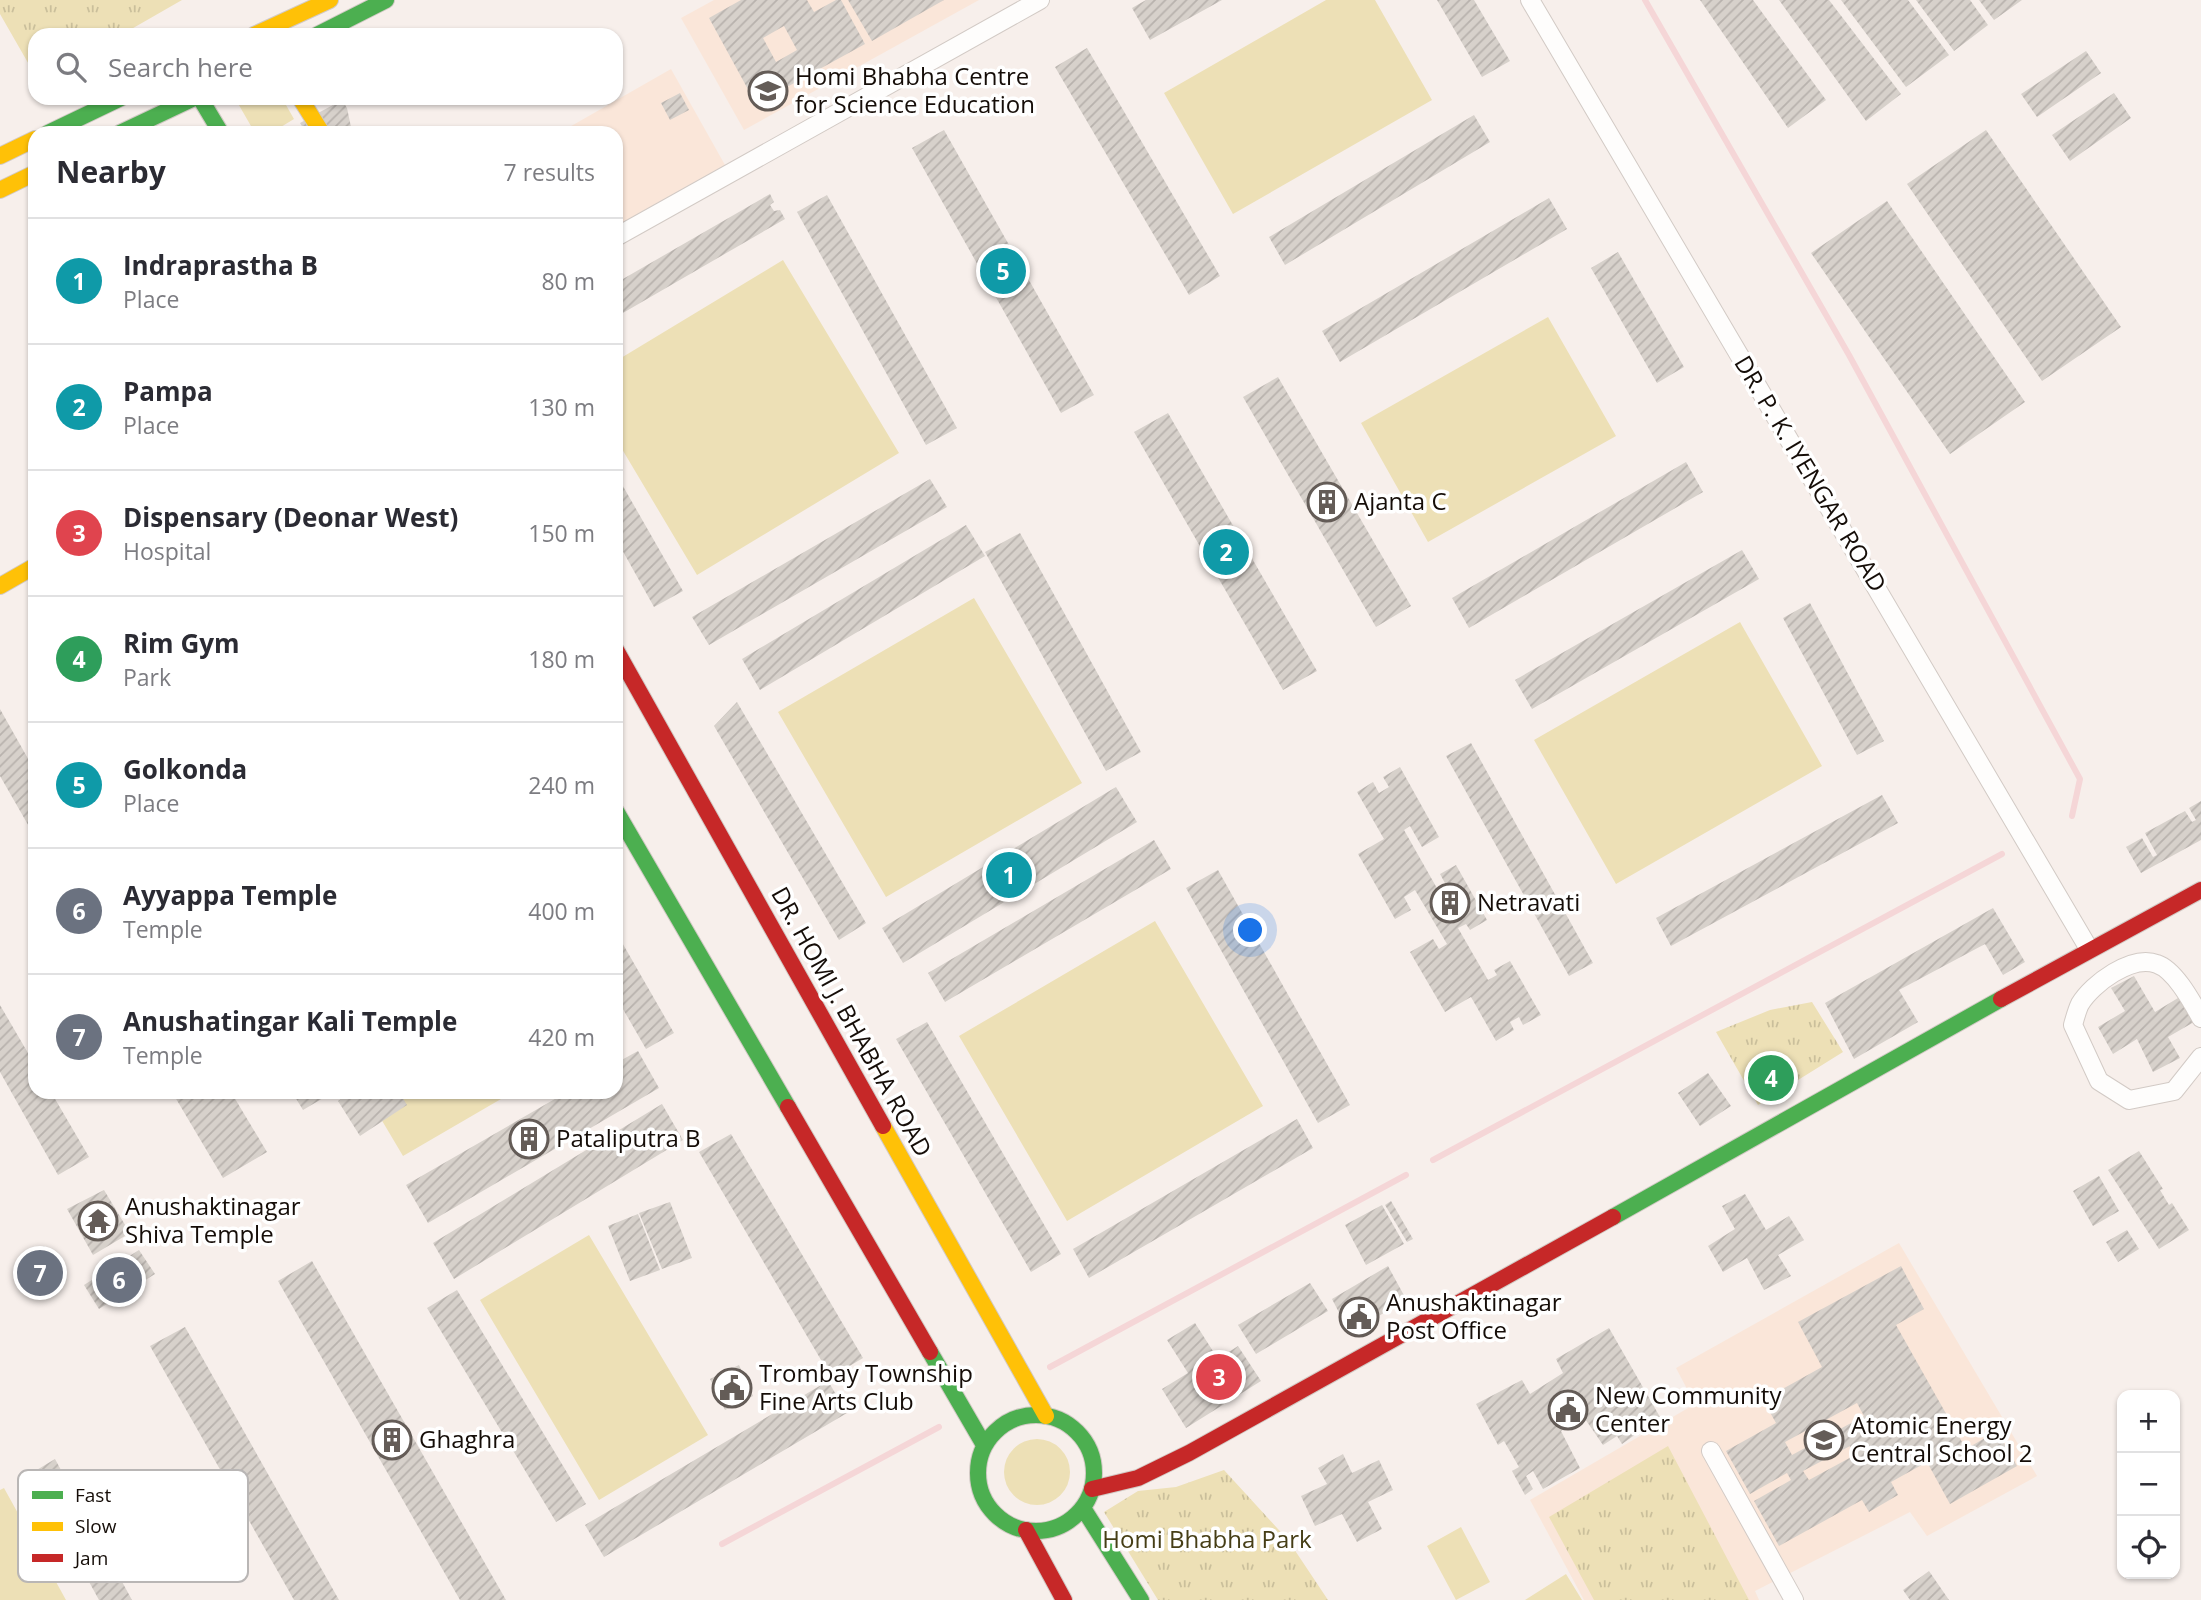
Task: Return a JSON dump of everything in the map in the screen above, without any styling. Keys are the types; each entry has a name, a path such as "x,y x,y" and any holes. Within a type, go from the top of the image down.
{"street":[{"path":"271,28 331,0 343,22"},
{"path":"331,28 386,0"},
{"path":"623,233 1040,0"},
{"name":"DR. P. K. IYENGAR ROAD","path":"1530,0 2089,950"},
{"path":"63,126 106,105"},
{"path":"135,126 179,105"},
{"path":"204,105 217,126"},
{"path":"304,105 318,126"},
{"path":"0,156 28,142"},
{"path":"0,190 28,176"},
{"path":"0,586 28,570"},
{"name":"DR. HOMI J. BHABHA ROAD","path":"623,662 1046,1416"},
{"path":"623,823 984,1445"},
{"path":"1093,1489 1138,1478 1189,1453 2201,890"},
{"path":"2120,933 2137,962"},
{"path":"2201,1018 2185,989 2158,964 2137,962 2097,983 2079,1005 2073,1025 2099,1081 2129,1100 2174,1091 2201,1057"},
{"path":"1029,1415 1046,1416 1064,1422 1079,1433 1090,1449 1095,1468 1093,1489 1083,1508 1068,1522 1048,1530 1026,1530 1007,1523 992,1511 982,1494 979,1475 984,1445 999,1429 1013,1420 1029,1415"},
{"path":"1711,1451 1794,1600"},
{"path":"1083,1508 1141,1600"},
{"path":"1026,1530 1064,1600"}],"shaded area":[{"name":"Homi Bhabha Centre for Science Education","path":"714,0 979,0 744,130 681,18"},
{"path":"671,69 725,165 623,222 623,126 571,126 608,105 623,105 623,96"},
{"name":"Atomic Energy Central School 2","path":"1899,1243 2037,1476 1927,1536 1910,1512 1755,1591 1759,1600 1584,1600 1530,1500 1695,1404 1676,1368"}],"green space":[{"path":"0,0 182,0 133,28 28,28 28,63 0,14"},
{"path":"1326,0 1375,0 1432,100 1233,214 1164,93"},
{"path":"239,105 286,105 294,119 282,126 251,126"},
{"path":"783,260 899,453 697,575 623,451 623,357"},
{"path":"1548,317 1616,436 1428,542 1361,423"},
{"path":"974,598 1082,783 886,897 778,712"},
{"path":"1740,622 1822,766 1616,884 1534,740"},
{"path":"1155,921 1263,1106 1067,1221 959,1036"},
{"path":"1812,1002 1843,1052 1758,1105 1716,1032 1770,1010"},
{"path":"369,1099 501,1099 403,1156"},
{"path":"589,1235 708,1435 599,1500 480,1300"},
{"path":"1043,1439 1061,1448 1068,1459 1068,1485 1061,1496 1050,1503 1031,1505 1013,1496 1006,1485 1004,1466 1013,1448 1024,1441"},
{"path":"1668,1446 1749,1600 1594,1600 1549,1517"},
{"name":"Homi Bhabha Park","path":"1224,1470 1288,1540 1328,1600 1158,1600 1104,1512 1138,1491 1176,1487"},
{"path":"4,1488 18,1513 18,1582 56,1582 66,1600 0,1600 0,1490"},
{"path":"1461,1527 1490,1582 1456,1600 1427,1546"},
{"path":"1566,1574 1582,1600 1525,1600"}],"building":[{"path":"741,0 807,0 814,12 841,0 865,44 756,104 709,18","holes":["784,26 797,50 776,62 763,38"]},
{"path":"848,0 944,0 872,41"},
{"path":"1146,0 1222,0 1150,40 1132,8"},
{"path":"1437,0 1474,0 1510,61 1482,77"},
{"path":"1700,0 1753,0 1826,100 1788,128"},
{"path":"1779,0 1829,0 1901,94 1866,121"},
{"path":"1841,0 1908,0 1949,55 1906,87"},
{"path":"1916,0 1970,0 1988,25 1954,51"},
{"path":"1979,0 2022,0 1994,20"},
{"path":"1087,48 1220,276 1189,295 1055,67"},
{"path":"2086,51 2101,73 2037,117 2021,94"},
{"path":"680,93 689,110 670,120 661,103"},
{"path":"2114,93 2131,118 2070,161 2052,135"},
{"path":"333,105 345,105 351,126 302,126 300,123"},
{"path":"1474,115 1490,142 1285,265 1269,237"},
{"path":"944,130 1094,395 1061,413 912,148"},
{"path":"1986,130 2121,327 2042,381 1907,184"},
{"path":"770,194 774,202 770,205 774,211 780,210 785,219 623,313 623,279"},
{"path":"827,195 957,428 926,445 797,212"},
{"path":"1549,198 1567,229 1340,362 1322,331"},
{"path":"1887,201 2025,402 1950,454 1811,253"},
{"path":"1618,252 1684,367 1657,383 1591,268"},
{"name":"Ajanta C","path":"1278,377 1411,606 1376,627 1243,397"},
{"path":"1168,413 1317,671 1283,690 1134,432"},
{"path":"1686,462 1703,492 1469,628 1452,598"},
{"path":"930,479 947,507 709,645 692,617"},
{"path":"623,486 683,591 654,607 623,552"},
{"path":"966,525 985,556 760,690 742,659"},
{"path":"1020,533 1141,752 1106,771 985,552"},
{"path":"1742,550 1759,579 1532,709 1515,680"},
{"path":"1810,603 1884,741 1857,755 1783,618"},
{"path":"737,702 866,923 839,940 714,726"},
{"path":"0,709 28,759 28,825 0,776"},
{"path":"1471,743 1593,963 1569,976 1446,756"},
{"name":"Netravati","path":"1400,767 1439,837 1422,847 1410,826 1404,830 1438,890 1446,885 1440,874 1456,865 1487,920 1470,930 1466,924 1458,928 1488,980 1497,975 1494,970 1510,961 1541,1015 1523,1025 1519,1017 1510,1022 1514,1030 1496,1041 1471,997 1445,1012 1410,952 1433,939 1439,949 1447,944 1415,890 1404,897 1411,910 1395,919 1358,854 1384,839 1357,792 1373,782 1379,793 1389,787 1383,777"},
{"path":"1116,787 1137,822 903,963 882,928"},
{"path":"1882,795 1898,823 1671,946 1656,918"},
{"path":"2201,801 2201,840 2141,873 2126,847 2142,838 2153,857 2157,855 2145,833 2185,811 2192,822 2196,820 2189,808"},
{"path":"1154,840 1171,869 945,1002 928,973"},
{"path":"1218,870 1350,1105 1318,1123 1186,888"},
{"path":"1993,908 2025,962 2003,975 1985,944 1899,990 1918,1022 1854,1059 1825,1003"},
{"path":"623,944 674,1033 646,1049 623,1009"},
{"path":"2134,976 2155,1012 2178,998 2194,1022 2168,1037 2180,1058 2153,1072 2137,1039 2113,1054 2098,1027 2125,1011 2111,988"},
{"path":"0,1005 28,1053 28,1099 55,1099 89,1157 58,1175 0,1072"},
{"path":"927,1022 1061,1254 1031,1272 896,1039"},
{"name":"Pataliputra B","path":"638,1051 659,1088 428,1223 406,1185 555,1099 623,1099 623,1059"},
{"path":"1708,1073 1731,1106 1700,1126 1678,1093"},
{"path":"176,1099 235,1099 267,1152 223,1178"},
{"path":"296,1099 322,1099 303,1110"},
{"path":"403,1099 407,1105 360,1136 338,1101"},
{"path":"662,1104 683,1140 454,1279 433,1243"},
{"path":"1297,1119 1313,1148 1089,1278 1073,1249"},
{"path":"731,1134 863,1358 831,1377 699,1152"},
{"path":"2139,1151 2163,1189 2160,1190 2169,1205 2172,1203 2189,1230 2159,1249 2108,1170"},
{"path":"2099,1176 2119,1211 2093,1226 2073,1191"},
{"name":"Anushaktinagar Shiva Temple","path":"104,1190 130,1233 93,1255 67,1209"},
{"path":"1745,1194 1766,1230 1789,1216 1804,1240 1778,1255 1791,1276 1764,1290 1747,1258 1723,1272 1708,1246 1735,1229 1722,1206"},
{"path":"1391,1201 1413,1239 1407,1242 1385,1205"},
{"path":"670,1202 692,1258 662,1269 639,1213"},
{"path":"1382,1205 1404,1244 1366,1265 1345,1225"},
{"path":"638,1214 660,1270 630,1281 608,1226"},
{"path":"2127,1230 2139,1249 2118,1262 2106,1242"},
{"path":"44,1246 65,1282 36,1299 16,1264"},
{"path":"139,1250 155,1274 99,1309 84,1285"},
{"name":"Ghaghra","path":"312,1261 506,1600 460,1600 278,1281"},
{"name":"Anushaktinagar Post Office","path":"1388,1266 1406,1299 1350,1334 1332,1299"},
{"path":"1901,1266 1924,1309 1896,1325 1966,1449 1997,1431 2017,1466 1950,1504 1927,1462 1891,1482 1898,1495 1869,1512 1862,1500 1779,1546 1754,1501 1791,1480 1787,1473 1750,1494 1726,1451 1776,1423 1763,1400 1822,1367 1798,1322","holes":["1857,1403 1864,1416 1792,1455 1785,1442","1850,1446 1855,1455 1809,1480 1803,1471"]},
{"path":"1310,1283 1328,1311 1256,1354 1238,1325"},
{"path":"457,1290 586,1504 556,1522 427,1308"},
{"path":"1195,1323 1218,1359 1238,1346 1261,1381 1186,1428 1162,1389 1188,1373 1167,1340"},
{"path":"185,1327 339,1600 294,1600 248,1519 248,1470 220,1470 150,1346"},
{"name":"New Community Center","path":"1609,1328 1660,1417 1622,1444 1617,1436 1603,1445 1583,1416 1561,1431 1580,1468 1543,1489 1533,1471 1526,1476 1533,1489 1525,1495 1512,1471 1519,1467 1504,1441 1498,1445 1476,1404 1522,1380 1530,1394 1563,1373 1556,1359"},
{"name":"Trombay Township Fine Arts Club","path":"739,1365 753,1396 725,1410 710,1379"},
{"path":"828,1381 847,1413 604,1557 585,1525"},
{"path":"1343,1454 1352,1473 1379,1460 1393,1490 1368,1502 1382,1529 1357,1542 1342,1514 1315,1526 1301,1496 1327,1484 1318,1468"},
{"path":"55,1459 61,1470 37,1470"},
{"path":"1929,1571 1949,1600 1910,1600 1903,1590"},
{"path":"89,1582 122,1582 132,1600 99,1600"}],"waterway":[{"path":"1645,0 1849,355 2080,779 2072,816"},
{"path":"1433,1160 2002,854"},
{"path":"1050,1367 1406,1175"},
{"path":"722,1544 939,1427"}],"traffic: fast":[{"path":"331,28 386,0"},
{"path":"63,126 106,105"},
{"path":"135,126 179,105"},
{"path":"204,105 217,126"},
{"path":"623,823 788,1107"},
{"path":"1613,1217 2001,999"},
{"path":"930,1352 984,1445"},
{"path":"1036,1415 1058,1420 1077,1432 1089,1451 1094,1473 1089,1495 1077,1514 1058,1526 1036,1531 1014,1526 995,1514 983,1495 978,1473 983,1451 995,1432 1014,1420 1036,1415"},
{"path":"1083,1508 1141,1600"}],"traffic: slow":[{"path":"269,28 330,0"},
{"path":"304,105 318,126"},
{"path":"0,156 28,142"},
{"path":"0,190 28,176"},
{"path":"0,586 28,570"},
{"path":"883,1126 1046,1416"}],"traffic: jam":[{"path":"623,662 883,1126"},
{"path":"2001,999 2201,890"},
{"path":"788,1107 930,1352"},
{"path":"1092,1489 1138,1478 1189,1453 1613,1217"},
{"path":"1026,1530 1064,1600"}],"place":[{"name":"Homi Bhabha Centre for Science Education","path":"768,91"},
{"name":"Golkonda","path":"1003,271"},
{"name":"Ajanta C","path":"1327,502"},
{"name":"Pampa","path":"1226,552"},
{"name":"Indraprastha B","path":"1009,875"},
{"name":"Netravati","path":"1450,903"},
{"name":"Rim Gym","path":"1771,1078"},
{"name":"Pataliputra B","path":"529,1139"},
{"name":"Anushaktinagar Shiva Temple","path":"98,1221"},
{"name":"Anushatingar Kali Temple","path":"40,1273"},
{"name":"Ayyappa Temple","path":"119,1280"},
{"name":"Anushaktinagar Post Office","path":"1359,1317"},
{"name":"Dispensary (Deonar West)","path":"1219,1377"},
{"name":"Trombay Township Fine Arts Club","path":"732,1388"},
{"name":"New Community Center","path":"1568,1410"},
{"name":"Ghaghra","path":"392,1440"},
{"name":"Atomic Energy Central School 2","path":"1824,1440"}]}
